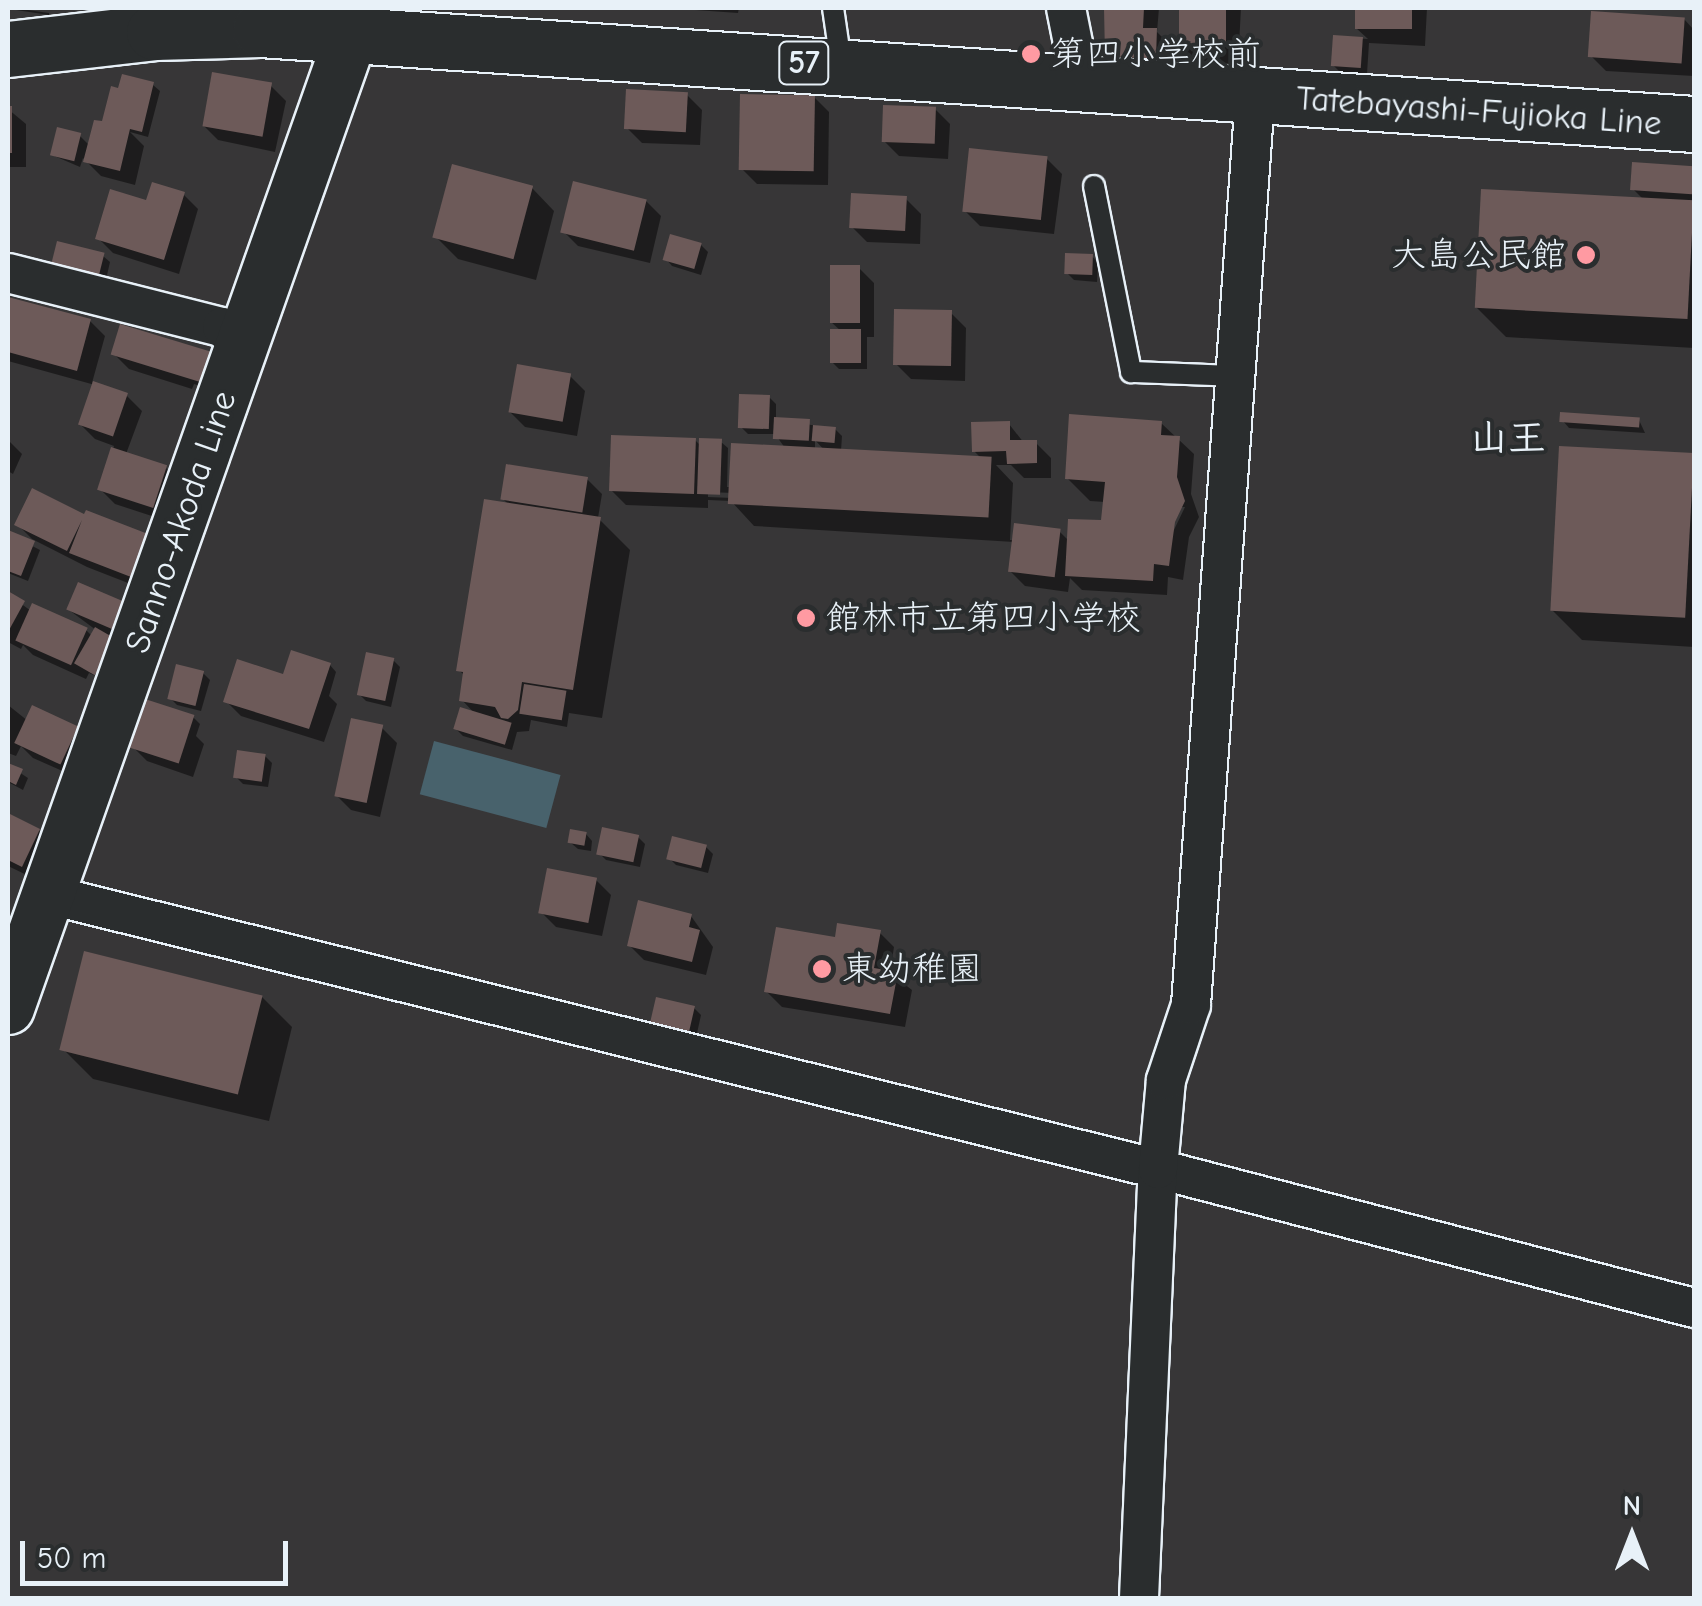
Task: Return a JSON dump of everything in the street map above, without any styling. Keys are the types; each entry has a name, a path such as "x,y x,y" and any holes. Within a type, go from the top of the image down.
{"main road":[{"name":"Tatebayashi-Fujioka Line","path":"8,49 154,32 260,30 357,21 1080,84 1694,124"},
{"name":"Sanno-Akoda Line","path":"8,1008 357,21"}],"street":[{"path":"1066,8 1080,84"},
{"path":"1139,1598 1158,1170 1166,1080 1191,1005 1254,97"},
{"path":"8,273 222,328 242,346"},
{"path":"50,895 1158,1170 1694,1308"}],"lane":[{"path":"833,8 841,65"},
{"path":"1094,186 1130,372 1235,376"}],"water":[{"path":"434,741 561,775 546,828 420,794"}],"building":[{"path":"1104,8 1144,8 1143,28 1157,28 1156,59 1105,56"},
{"path":"1179,8 1226,8 1226,47 1179,47"},
{"path":"1355,8 1412,8 1412,29 1355,29"},
{"path":"1591,11 1685,18 1682,63 1588,57"},
{"path":"1333,35 1363,37 1361,68 1331,66"},
{"path":"212,72 272,83 263,137 202,126"},
{"path":"122,74 154,82 142,132 130,129 120,171 83,162 94,120 102,121 111,86 118,88"},
{"path":"626,89 688,92 686,132 624,129"},
{"path":"740,94 815,95 814,171 739,170"},
{"path":"883,105 936,107 935,144 882,142"},
{"path":"8,106 12,106 12,153 8,153"},
{"path":"57,127 81,133 74,161 50,155"},
{"path":"969,148 1048,156 1041,220 962,212"},
{"path":"1632,162 1694,166 1692,194 1630,190"},
{"path":"452,164 533,186 513,259 432,237"},
{"path":"573,181 647,199 634,251 560,232"},
{"path":"152,182 185,192 164,260 95,239 110,189 146,200"},
{"name":"大島公民館","path":"1481,189 1694,200 1687,319 1475,308"},
{"path":"851,193 907,196 905,231 849,228"},
{"path":"670,234 702,243 694,269 663,260"},
{"path":"57,241 105,253 98,279 50,267"},
{"path":"1065,253 1093,254 1092,275 1064,274"},
{"path":"830,265 860,265 860,323 830,323"},
{"path":"8,297 91,319 77,371 8,352"},
{"path":"894,309 952,310 951,366 893,365"},
{"path":"120,324 213,352 203,383 111,355"},
{"path":"830,329 861,329 861,363 830,363"},
{"path":"517,364 571,374 563,422 508,412"},
{"path":"93,381 128,393 113,437 78,424"},
{"path":"739,394 770,395 769,429 738,428"},
{"path":"1560,412 1640,418 1639,428 1559,422"},
{"path":"1069,414 1162,421 1161,435 1180,436 1177,477 1185,501 1175,522 1169,566 1154,564 1153,581 1065,576 1068,519 1101,520 1105,482 1065,479"},
{"path":"774,417 810,419 809,441 773,439"},
{"path":"1010,421 1010,440 1037,440 1037,463 1007,464 1006,451 972,452 971,422"},
{"path":"813,425 836,427 835,443 812,441"},
{"path":"611,435 696,438 694,494 609,491"},
{"path":"699,438 722,439 720,495 697,494"},
{"path":"731,443 992,457 988,518 728,504"},
{"path":"1559,446 1694,453 1685,618 1550,611"},
{"path":"111,447 167,465 153,508 97,490"},
{"path":"506,464 588,477 582,513 500,500"},
{"path":"32,488 84,514 86,510 148,534 131,577 69,553 82,520 67,551 14,525"},
{"path":"484,499 601,517 573,690 522,682 518,710 508,719 501,718 495,707 459,701 463,672 456,671"},
{"path":"1014,523 1061,529 1055,577 1008,572"},
{"path":"8,530 35,541 21,576 8,571"},
{"path":"78,582 130,604 118,631 66,610"},
{"path":"8,591 25,601 8,632"},
{"path":"32,603 88,628 71,665 15,640"},
{"path":"95,627 116,639 95,675 74,663"},
{"path":"291,650 331,663 309,729 223,702 237,659 283,674"},
{"path":"366,652 394,658 385,701 357,695"},
{"path":"176,664 204,671 195,706 167,699"},
{"path":"524,684 566,691 562,720 519,714"},
{"path":"145,699 194,715 179,764 129,748"},
{"path":"32,705 78,727 60,765 14,743"},
{"path":"460,707 512,723 505,745 453,729"},
{"path":"351,718 383,725 367,803 334,796"},
{"path":"237,750 266,754 262,782 233,778"},
{"path":"8,763 23,769 16,785 8,781"},
{"path":"8,813 40,829 22,867 8,860"},
{"path":"602,827 639,835 633,862 596,854"},
{"path":"570,829 587,832 584,846 568,843"},
{"path":"672,836 707,845 701,868 666,859"},
{"path":"547,868 597,878 588,923 538,913"},
{"path":"638,900 692,914 689,927 700,930 692,962 627,946"},
{"path":"837,923 881,930 874,968 898,972 890,1014 764,992 776,927 835,937"},
{"path":"84,951 263,996 238,1094 59,1050"},
{"path":"656,997 695,1006 689,1032 650,1023"}],"place":[{"name":"第四小学校前","path":"1031,54"},
{"name":"大島公民館","path":"1586,255"},
{"name":"館林市立第四小学校","path":"806,618"},
{"name":"東幼稚園","path":"822,969"}],"district":[{"name":"山王","path":"1508,439"}]}
